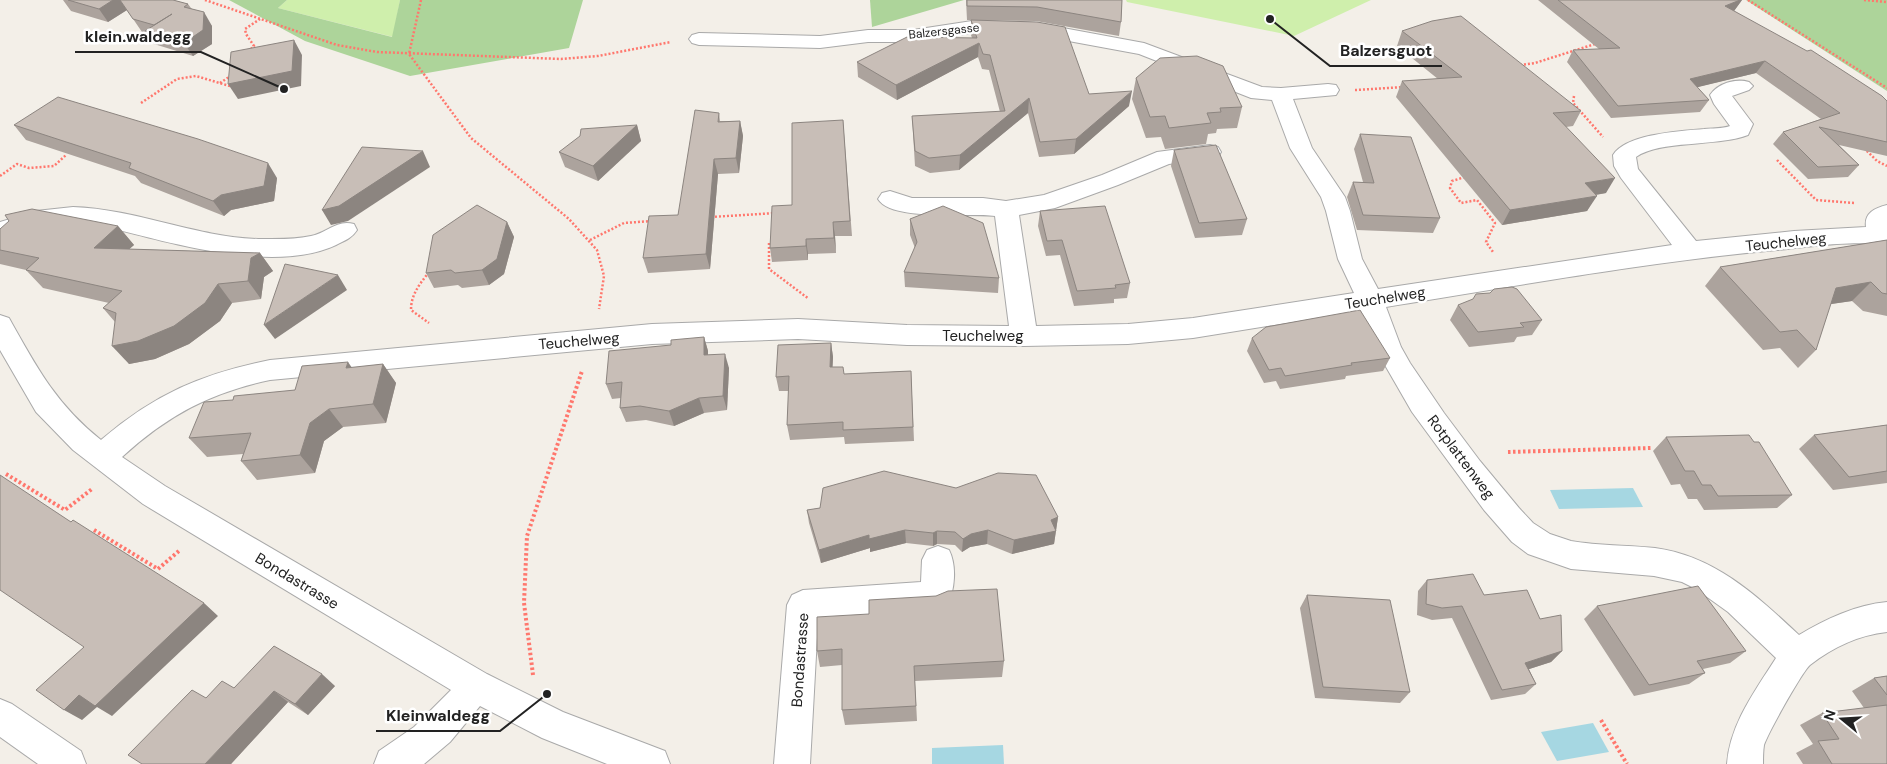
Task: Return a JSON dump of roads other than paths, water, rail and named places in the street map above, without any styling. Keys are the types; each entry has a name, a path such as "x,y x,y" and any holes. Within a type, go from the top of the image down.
{"street":[{"name":"Balzersgasse","path":"699,39 820,42 868,36 913,36 972,27 1036,29 1144,49 1252,91 1281,94 1328,90"},
{"path":"1690,251 1625,166 1624,155 1632,148 1646,144 1730,134 1740,130 1742,124 1725,104 1721,96 1726,90 1742,86"},
{"name":"Rotplattenweg","path":"1281,94 1294,133 1305,155 1328,187 1336,205 1342,236 1350,259 1370,300 1390,352 1423,406 1454,450 1501,509 1524,534 1537,543 1566,555 1582,558 1654,562 1691,571 1713,582 1738,601 1797,655"},
{"path":"890,199 910,206 983,206 1006,209 1047,202 1110,180 1165,157 1218,151"},
{"path":"1006,209 1024,336"},
{"path":"0,232 35,219 79,214 237,246 278,247 311,245 345,230"},
{"name":"Teuchelweg","path":"102,457 154,414 200,389 232,378 270,370 652,334 798,329 907,335 1024,336 1128,334 1193,328 1690,251 1847,236 1885,225"},
{"name":"Bondastrasse","path":"0,325 45,403 64,425 102,457 154,495 475,686 554,726 652,764"},
{"name":"Bondastrasse","path":"792,764 803,605 936,596 938,560"},
{"path":"1745,764 1746,747 1755,723 1797,655 1834,632 1868,620 1887,617"},
{"path":"392,764 434,733 460,708 475,686"},
{"path":"0,716 68,764"}],"water":[{"path":"1633,488 1643,507 1559,509 1550,490"},
{"path":"1593,723 1609,752 1557,761 1541,732"},
{"path":"1003,745 1004,764 932,764 932,748"}],"place":[{"name":"Balzersguot","path":"1270,19"},
{"name":"klein.waldegg","path":"284,89"},
{"name":"Kleinwaldegg","path":"547,694"}]}
